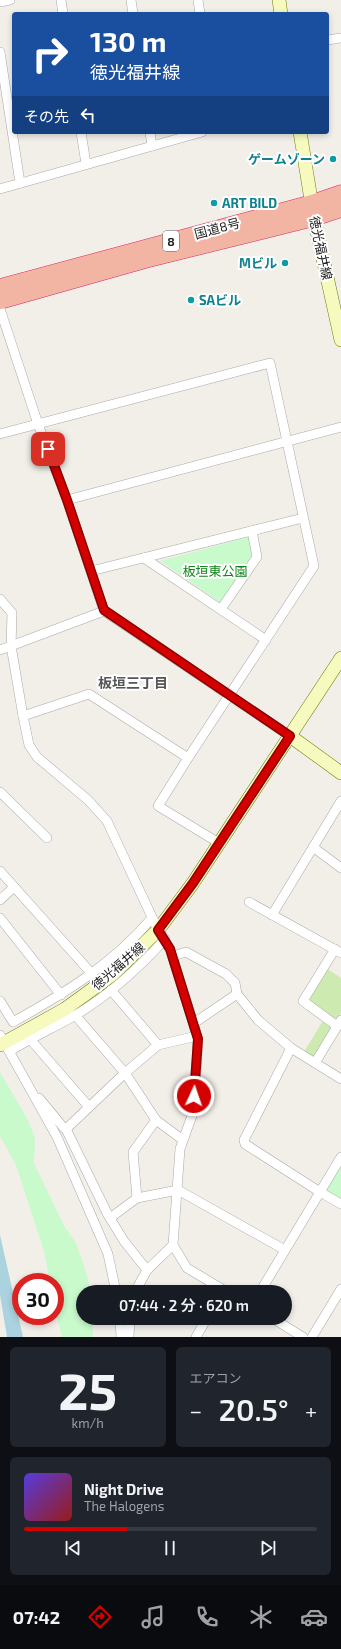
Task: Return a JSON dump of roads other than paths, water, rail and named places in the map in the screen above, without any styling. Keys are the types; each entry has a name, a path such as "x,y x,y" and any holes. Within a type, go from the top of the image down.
{"highway":[{"name":"国道8号","path":"0,301 313,210 341,193"},
{"name":"国道8号","path":"0,288 313,210 341,209"}],"main road":[{"path":"279,0 281,12"},
{"name":"徳光福井線","path":"300,134 313,210 341,340"},
{"name":"徳光福井線","path":"5,1043 65,1009 112,975 161,935 219,843 341,658"},
{"path":"290,736 341,773"}],"street":[{"path":"0,2 10,0"},
{"path":"61,0 63,12"},
{"path":"130,0 133,12"},
{"path":"198,0 200,12"},
{"path":"329,40 341,38"},
{"path":"0,52 12,131"},
{"path":"12,134 20,184"},
{"path":"81,134 86,164"},
{"path":"150,134 152,146"},
{"path":"0,189 195,134"},
{"path":"0,309 38,424 67,500 104,610 290,736"},
{"path":"0,434 270,364 314,566 158,806 219,843"},
{"path":"67,500 341,427"},
{"path":"91,571 303,518"},
{"path":"221,610 257,557 252,530"},
{"path":"144,558 266,640"},
{"path":"0,599 12,613 11,646 22,716 29,745 37,757 88,800 107,821 152,918 173,956 194,1023 197,1036 194,1110 180,1149 173,1245 187,1268 214,1285"},
{"path":"0,650 104,610"},
{"path":"22,716 89,694 188,758"},
{"path":"0,792 47,838"},
{"path":"272,915 341,801"},
{"path":"313,847 341,868"},
{"path":"0,871 92,974"},
{"path":"0,900 14,887"},
{"path":"249,902 338,951 303,1001 339,1023 315,1063"},
{"path":"0,918 61,995"},
{"path":"0,1001 13,1022 61,995 92,974 121,951 152,918"},
{"path":"115,1285 108,1254 57,1137 5,1043 30,1039 75,1015 111,990 144,962 161,935"},
{"path":"173,956 186,952 226,974 235,983 237,994 258,1020 291,1048 341,1079"},
{"path":"111,990 158,1045"},
{"path":"194,1023 237,994"},
{"path":"75,1015 125,1072 156,1120 183,1140"},
{"path":"66,1129 125,1072 158,1045 197,1036"},
{"path":"30,1039 88,1107"},
{"path":"291,1048 244,1140 245,1144 341,1204"},
{"path":"33,1094 42,1100 63,1128 66,1129 110,1218 124,1241 147,1270"},
{"path":"137,1198 133,1152 156,1120"},
{"path":"264,1285 341,1157"},
{"path":"110,1218 137,1198 178,1190 285,1250"},
{"path":"139,1285 147,1270 173,1245"},
{"path":"312,1337 341,1289"},
{"path":"120,1325 121,1337"},
{"path":"129,1337 130,1325"},
{"path":"196,1337 203,1325"},
{"path":"283,1325 303,1337"}],"water":[{"path":"0,1235 12,1288 12,1325 20,1325 23,1337 7,1337 0,1295"}],"place":[{"name":"ゲームゾーン","path":"333,159"},
{"name":"ART BILD","path":"214,203"},
{"name":"Mビル","path":"285,263"},
{"name":"SAビル","path":"191,300"}],"district":[{"name":"板垣三丁目","path":"133,682"}],"park label":[{"name":"板垣東公園","path":"215,571"}]}
